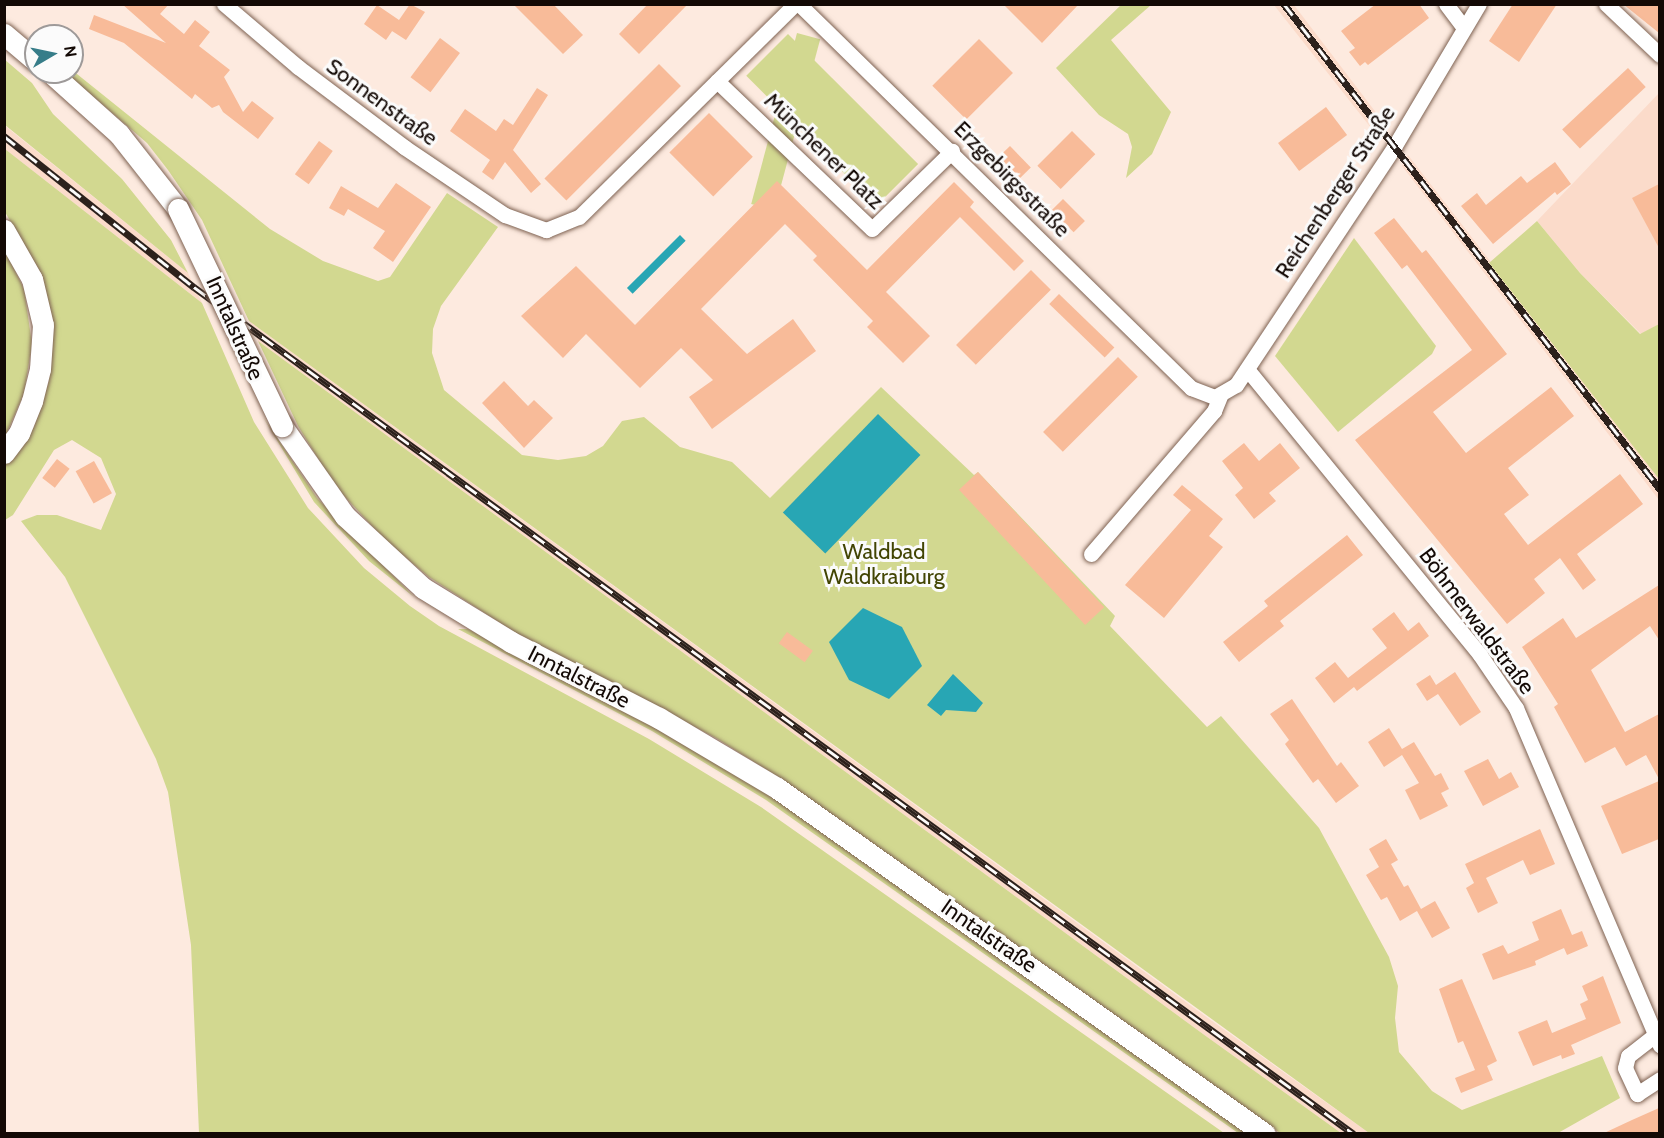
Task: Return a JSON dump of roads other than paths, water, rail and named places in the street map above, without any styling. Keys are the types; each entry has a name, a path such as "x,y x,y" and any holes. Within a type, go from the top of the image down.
{"main road":[{"path":"4,34 24,51"},
{"name":"Inntalstraße","path":"63,84 119,134 178,209 282,426 345,516 423,588 512,642 659,718 777,788 1265,1134"},
{"path":"4,230 32,279 43,325 40,369 32,401 19,433 4,453"}],"street":[{"name":"Sonnenstraße","path":"224,4 348,106 462,187 523,223 554,229 579,217 717,81"},
{"path":"717,81 797,4"},
{"name":"Erzgebirgsstraße","path":"797,4 952,151 1191,388 1209,397 1220,396"},
{"path":"1446,4 1464,28"},
{"name":"Reichenberger Straße","path":"1090,554 1214,411 1220,396 1230,391 1246,369 1394,147 1479,4"},
{"path":"1606,4 1659,55"},
{"name":"Münchener Platz","path":"717,81 872,229 952,151"},
{"name":"Böhmerwaldstraße","path":"1246,369 1480,654 1516,708 1657,1041 1628,1056 1626,1068 1637,1094 1659,1080"}],"water":[{"path":"680,235 686,241 633,294 627,288"},
{"path":"878,414 920,455 825,554 783,513"},
{"path":"863,608 902,627 922,666 889,699 849,680 829,642"},
{"path":"953,674 983,703 976,712 946,710 941,716 927,705"}],"railway":[{"path":"1284,4 1660,489"},
{"path":"4,136 194,287 1354,1134"}],"park label":[{"name":"Waldbad Waldkraiburg","path":"884,564"}]}
